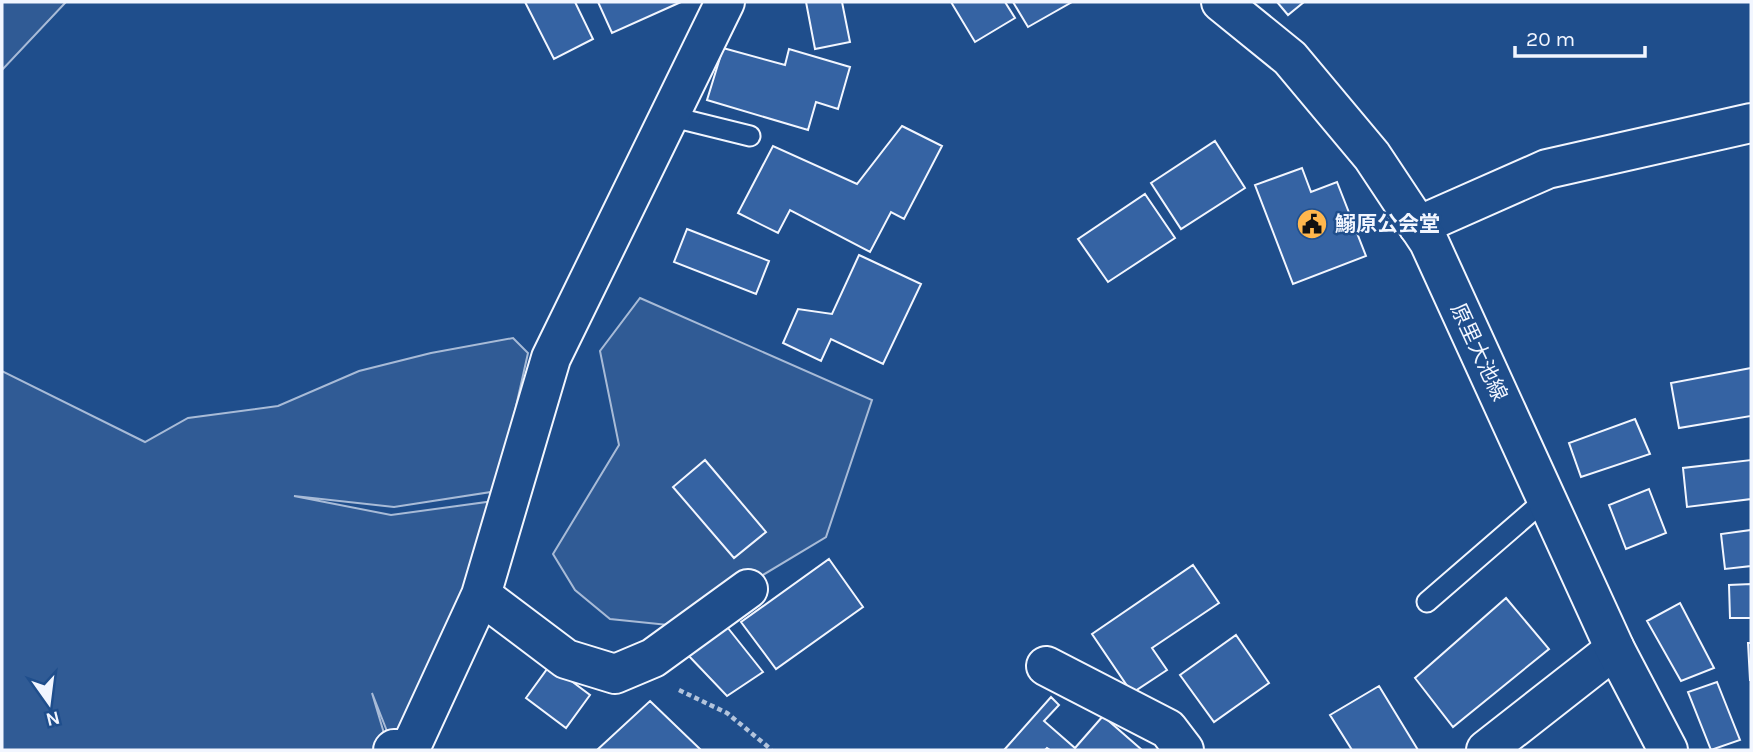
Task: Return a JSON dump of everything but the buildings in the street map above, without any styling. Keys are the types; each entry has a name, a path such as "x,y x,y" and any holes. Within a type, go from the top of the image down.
{"street":[{"path":"393,750 410,750 481,595 551,358 725,2"},
{"name":"原里大池線","path":"1221,2 1290,58 1372,156 1429,242 1615,649 1668,750"},
{"path":"1418,226 1548,169 1751,123"},
{"path":"481,595 566,659 615,674 653,657 748,589"},
{"path":"1486,750 1615,649"},
{"path":"1046,666 1168,729 1184,750"}],"lane":[{"path":"670,116 750,136"},
{"path":"1427,602 1546,499"}],"path":[{"path":"679,690 727,713 771,750"}],"shaded area":[{"path":"2,2 66,2 2,70"},
{"path":"640,298 872,400 826,537 678,626 610,619 575,590 553,554 619,445 600,351"},
{"path":"513,338 528,353 497,491 394,507 294,496 391,515 494,501 481,595 394,749 372,693 389,750 2,750 2,371 145,442 188,418 278,406 359,371 431,353"}],"place":[{"name":"鰯原公会堂","path":"1312,224"}]}
